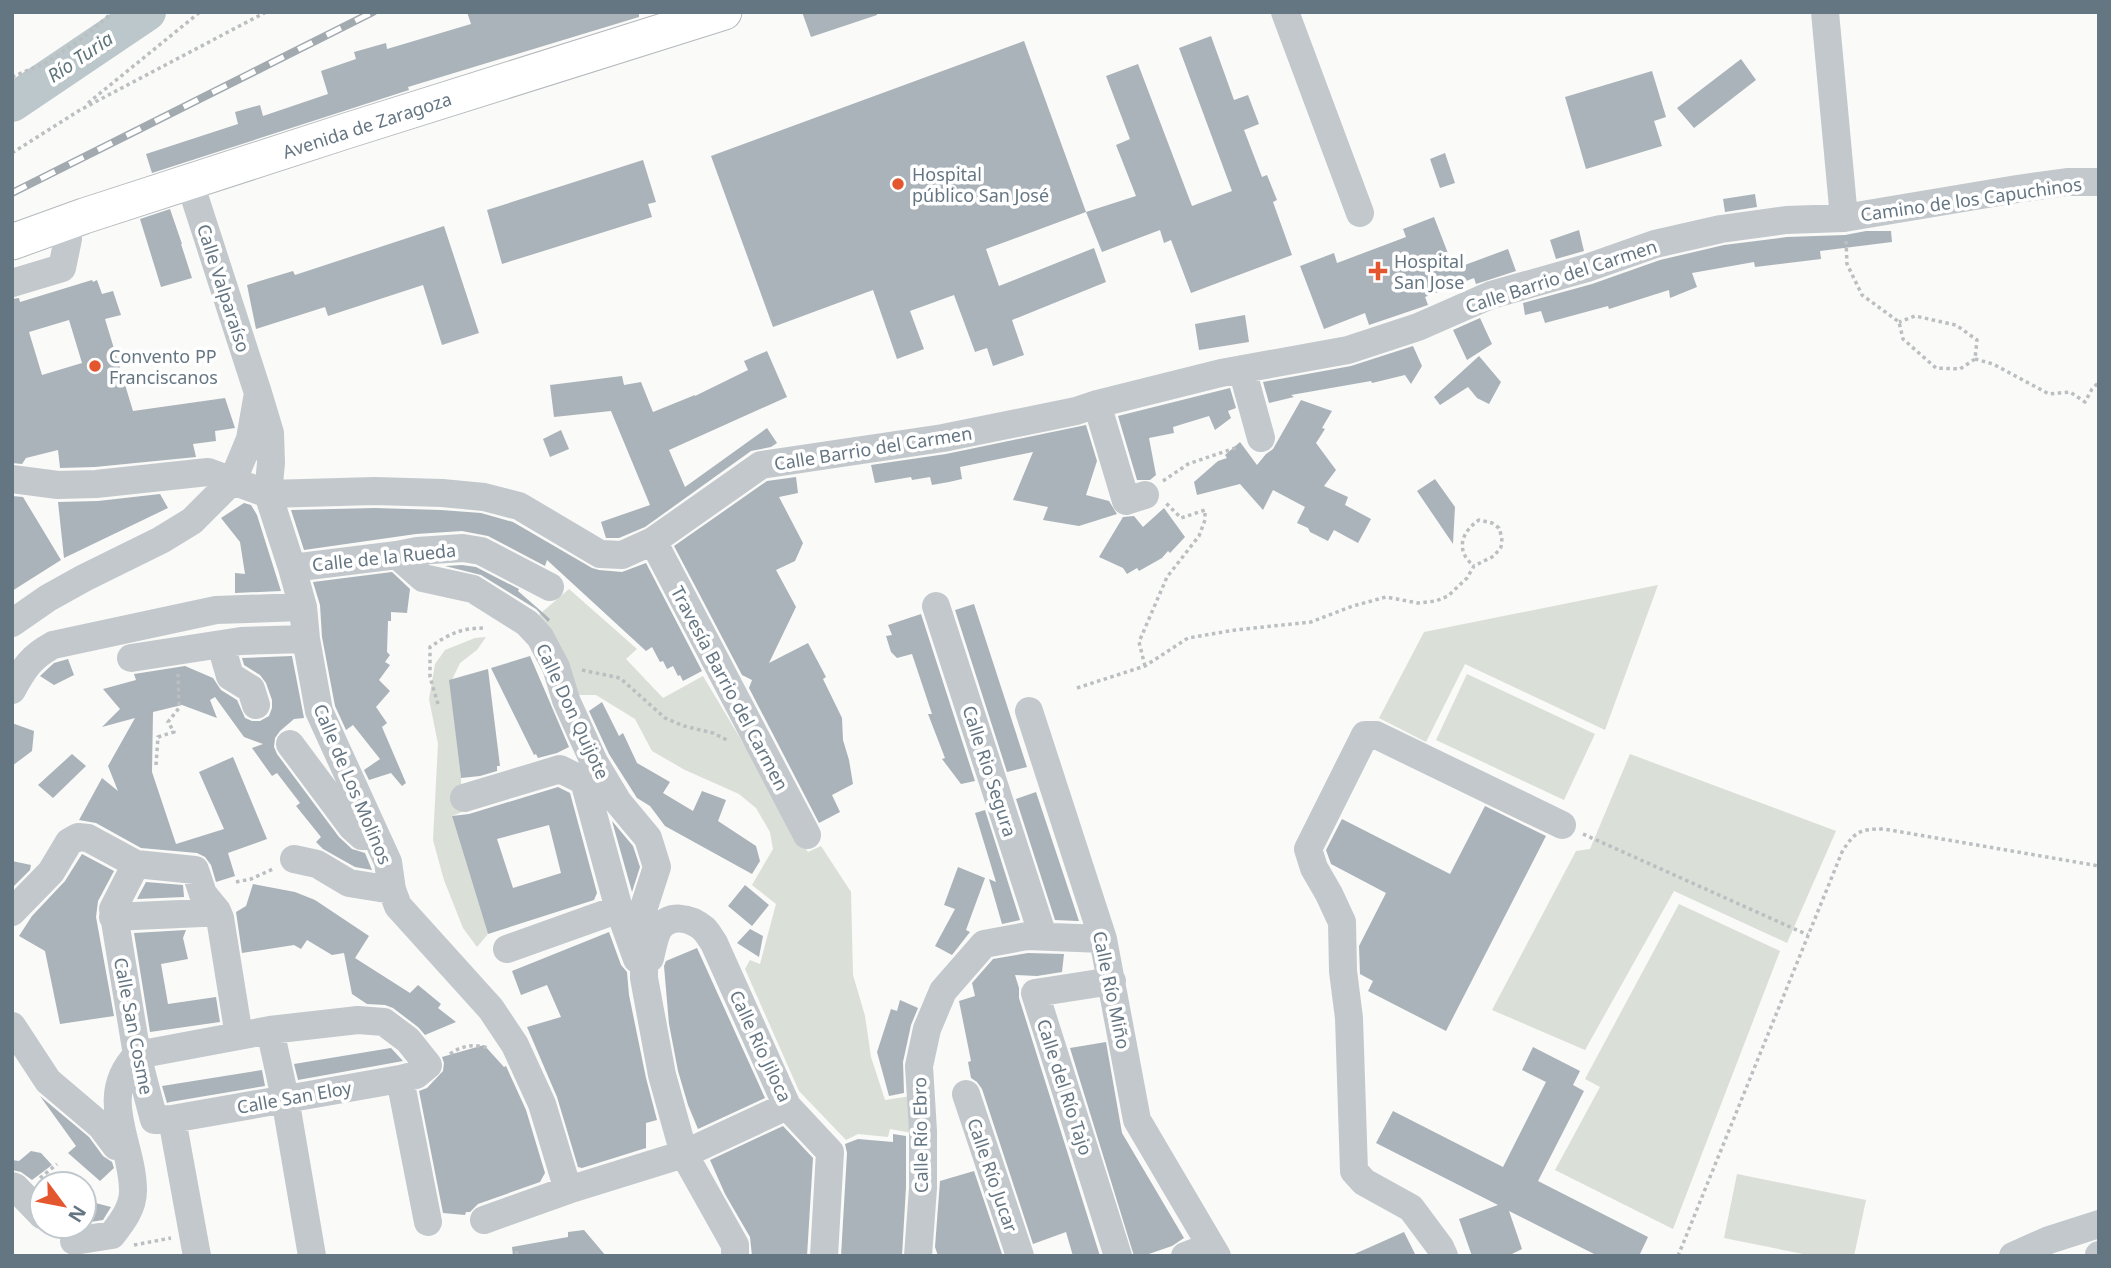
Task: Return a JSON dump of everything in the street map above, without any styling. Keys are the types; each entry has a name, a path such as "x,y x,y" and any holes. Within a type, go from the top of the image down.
{"main road":[{"name":"Avenida de Zaragoza","path":"12,242 83,216 346,131 724,12"}],"street":[{"path":"1285,12 1360,213"},
{"path":"1825,12 1844,218"},
{"name":"Camino de los Capuchinos","path":"1844,218 2017,189 2067,182 2099,182"},
{"name":"Calle Valparaíso","path":"190,183 270,433 268,494"},
{"name":"Calle Barrio del Carmen","path":"268,494 375,491 484,497 519,506 600,555 622,555 653,541 761,465 943,439 1076,411 1221,373 1348,350 1418,327 1491,295 1587,268 1655,244 1760,223 1844,218"},
{"path":"12,283 62,268 68,239 61,225"},
{"path":"1242,369 1261,438"},
{"name":"Calle Valparaíso","path":"12,623 48,598 161,540 192,521 233,481 250,439 258,393"},
{"path":"1097,404 1126,501 1145,495"},
{"path":"12,480 83,485 208,472 268,494"},
{"path":"179,475 192,521"},
{"name":"Calle de Los Molinos","path":"268,494 303,607 306,639 320,711 388,862 392,890 398,906 491,1009 514,1045 542,1104 568,1190"},
{"name":"Travesía Barrio del Carmen","path":"653,541 807,835"},
{"name":"Calle de la Rueda","path":"292,568 417,551 463,548 481,551 550,587"},
{"name":"Calle Don Quijote","path":"397,555 423,578 473,589 527,623 540,637 556,667 566,700 594,762 618,802 648,838 657,867 644,907 644,978"},
{"name":"Calle Rio Segura","path":"936,606 1044,936"},
{"path":"12,690 25,666 53,645 216,610 303,607"},
{"path":"131,659 241,641 306,639"},
{"path":"221,645 230,676 251,689 256,705"},
{"name":"Calle Río Miño","path":"1029,711 1103,939 1137,1120 1214,1251"},
{"path":"1444,1256 1410,1208 1364,1182 1354,1171 1349,1018 1343,971 1342,922 1314,868 1308,849 1365,735 1376,735 1562,825"},
{"path":"290,744 352,827 362,836 376,836"},
{"name":"Calle Don Quijote","path":"464,798 560,769 584,781 620,909 644,978 662,1075 684,1154 735,1245 735,1256"},
{"path":"12,912 51,872 69,842 78,836 88,838 136,864 195,870 203,894 217,911 239,1036"},
{"path":"294,859 317,864 349,883 392,890"},
{"path":"136,864 113,909 113,917 217,911"},
{"path":"507,949 620,909"},
{"name":"Calle San Cosme","path":"113,917 137,1055 153,1120 172,1119"},
{"name":"Calle Río Jiloca","path":"644,978 658,931 667,921 682,918 704,929 714,943 787,1106 830,1152 824,1256"},
{"name":"Calle Río Ebro","path":"918,1256 923,1188 919,1066 927,1029 943,991 984,944 1027,936 1103,939"},
{"name":"Calle del Río Tajo","path":"1112,981 1035,993 1118,1256"},
{"path":"64,1241 112,1235 130,1209 133,1192 116,1101 123,1074 137,1055 270,1030 358,1020 384,1022 408,1040 414,1073 428,1222"},
{"path":"12,1026 48,1081 102,1126 116,1146 125,1146"},
{"path":"270,1030 285,1098 312,1256"},
{"name":"Calle San Eloy","path":"172,1119 414,1073"},
{"name":"Calle Río Jucar","path":"966,1094 1020,1256"},
{"path":"484,1220 568,1190 684,1154 787,1106"},
{"path":"172,1119 197,1256"},
{"path":"26,1183 15,1187 28,1200"},
{"path":"2013,1256 2049,1240 2099,1224"},
{"path":"1185,1256 1214,1251"}],"path":[{"path":"12,77 45,63 83,38 113,12"},
{"path":"80,110 200,12"},
{"path":"12,153 80,110 266,12"},
{"path":"1844,218 1847,264 1862,295 1899,323 1903,339 1936,368 1960,369 1975,359 1993,364 2049,394 2070,392 2085,402 2099,383"},
{"path":"1899,323 1915,316 1956,325 1976,340 1975,359"},
{"path":"1145,495 1188,464 1261,438"},
{"path":"1145,495 1165,501 1181,518 1205,510 1199,536 1167,577 1139,642 1145,666"},
{"path":"1077,688 1145,666 1188,638 1311,622 1386,597 1418,603 1436,601 1457,589 1474,566 1494,556 1501,547 1499,528 1492,523 1479,520 1469,527 1462,541 1466,560 1474,566"},
{"path":"438,704 430,677 430,647 452,632 469,628 491,628"},
{"path":"556,667 567,666 620,678 665,718 713,733 730,742"},
{"path":"156,765 158,737 174,732 168,722 179,708 178,673"},
{"path":"1562,825 1808,935"},
{"path":"1678,1256 1842,852 1851,837 1864,829 1884,829 2099,866"},
{"path":"236,883 294,859"},
{"path":"414,1073 453,1051 475,1044 497,1053"},
{"path":"26,1183 57,1164"},
{"path":"154,1241 165,1239"}],"shaded area":[{"path":"1658,585 1605,730 1465,664 1426,742 1379,718 1424,632"},
{"path":"569,589 637,649 626,659 663,698 703,676 808,852 821,846 851,892 853,975 865,1016 871,1057 885,1100 911,1096 912,1133 890,1129 888,1137 858,1134 846,1140 799,1091 745,969 750,960 760,964 776,904 752,885 773,849 770,832 756,808 739,794 685,770 652,751 635,719 596,695 575,695 534,619"},
{"path":"486,637 477,650 460,663 450,684 461,778 462,812 452,816 488,934 477,947 463,928 444,880 433,840 438,744 429,699 435,664 445,650 475,638"},
{"path":"1467,674 1595,734 1564,800 1436,740"},
{"path":"1630,754 1836,831 1787,943 1674,891 1585,1050 1492,1010 1576,851 1590,849"},
{"path":"1679,904 1780,951 1673,1229 1555,1170 1600,1087 1585,1079"},
{"path":"1737,1174 1866,1200 1854,1256 1813,1256 1724,1238"}],"building":[{"path":"467,12 639,12 639,17 408,87 409,90 152,173 146,154 238,124 235,112 260,105 263,116 328,94 321,71 356,59 354,52 386,43 387,49 471,24"},
{"path":"802,12 877,12 877,15 811,37"},
{"path":"1211,36 1234,100 1248,95 1259,124 1244,130 1262,177 1267,175 1277,200 1273,202 1292,255 1191,293 1171,240 1164,243 1160,230 1102,252 1086,212 1136,196 1116,145 1130,139 1106,76 1138,64 1192,206 1232,191 1179,48"},
{"name":"Hospital público San José","path":"1024,41 1086,212 986,249 999,286 1094,248 1106,282 1012,320 1024,355 993,366 987,348 975,352 954,295 910,311 924,349 897,359 873,290 773,327 711,156"},
{"path":"1741,59 1756,80 1694,128 1677,108"},
{"path":"1652,71 1666,117 1654,121 1662,146 1586,169 1565,97"},
{"path":"1445,153 1455,183 1440,188 1430,159"},
{"path":"643,160 656,202 648,204 652,217 502,264 487,210"},
{"path":"1755,194 1757,207 1725,212 1723,199"},
{"name":"Convento PP Franciscanos","path":"170,209 192,278 161,287 140,219"},
{"name":"Hospital San Jose","path":"1434,217 1454,269 1508,249 1516,271 1476,284 1474,278 1425,297 1428,305 1369,325 1365,313 1324,329 1300,266 1334,253 1337,263 1406,237 1403,229"},
{"path":"444,226 479,333 442,345 423,285 328,316 325,307 256,329 247,285 293,271 295,275"},
{"path":"1579,230 1584,251 1556,259 1550,240"},
{"path":"1891,231 1892,242 1820,251 1821,259 1755,267 1754,262 1692,273 1697,287 1670,298 1669,290 1609,309 1608,306 1545,323 1541,311 1525,315 1523,303 1592,284 1660,260 1724,245"},
{"path":"97,280 102,294 113,291 121,315 105,319 133,411 225,398 235,428 215,431 216,441 193,444 196,457 60,468 58,450 26,458 22,464 12,463 12,299 19,298 20,302","holes":["69,320 82,363 42,375 29,332"]},
{"path":"1245,315 1249,342 1199,350 1195,324"},
{"path":"1480,318 1492,344 1467,360 1453,330"},
{"path":"1413,346 1422,366 1411,384 1405,375 1372,383 1371,381 1291,395 1294,397 1269,403 1263,382 1351,366"},
{"path":"767,351 787,397 669,450 685,487 767,428 777,443 751,451 645,527 619,538 606,538 601,522 650,505 611,411 554,417 550,385 622,376 624,385 641,382 653,412 695,396 748,370 744,361"},
{"path":"1479,356 1501,382 1489,404 1477,398 1468,387 1440,405 1434,397"},
{"path":"1230,388 1236,408 1228,411 1231,418 1215,430 1209,416 1173,427 1174,433 1149,438 1156,475 1150,480 1137,480 1118,416"},
{"path":"1301,400 1332,411 1316,443 1336,470 1324,486 1348,497 1345,505 1371,519 1358,543 1334,530 1328,541 1310,532 1308,528 1297,523 1305,507 1273,490 1263,510 1240,484 1197,495 1194,482 1218,461 1227,458 1225,455 1240,442 1257,465 1273,449"},
{"path":"1086,425 1097,461 1086,495 1109,501 1117,514 1079,526 1043,520 1048,507 1013,500 1033,452 960,467 962,479 949,482 932,485 930,477 912,480 911,477 875,483 871,465 946,454"},
{"path":"561,430 569,449 550,457 543,439"},
{"path":"796,477 798,493 779,497 803,543 795,561 776,570 796,607 769,663 808,643 826,677 823,679 842,718 843,740 853,784 832,795 840,812 819,823 749,688 752,680 742,675 674,546 767,481"},
{"path":"1435,479 1455,507 1453,544 1417,491"},
{"path":"160,494 168,508 64,558 58,502 98,501"},
{"path":"12,496 23,497 61,560 12,591"},
{"path":"244,503 251,505 257,515 281,591 235,593 235,573 245,574 240,542 221,518"},
{"path":"375,508 481,513 513,522 599,570 622,572 646,563 702,671 683,681 673,666 667,669 663,661 660,662 652,647 646,651 547,560 545,566 488,536 462,531 416,534 304,550 291,510"},
{"path":"1164,508 1185,537 1170,553 1168,551 1162,558 1139,571 1137,568 1127,574 1123,568 1099,557 1123,517 1134,516 1143,527"},
{"path":"445,566 476,567 519,589 518,591 550,619 548,622 536,609 481,575"},
{"path":"392,572 410,589 407,613 391,612 391,621 388,621 387,652 390,655 385,662 390,665 379,680 390,691 376,707 387,723 382,727 406,783 402,786 391,773 369,780 364,770 380,759 353,725 346,730 335,706 322,637 320,605 313,582"},
{"path":"974,604 1027,767 1007,772 955,610"},
{"path":"921,614 975,781 961,784 942,759 945,758 928,714 932,714 912,654 897,658 891,652 886,636 892,635 888,625"},
{"path":"292,656 304,718 294,719 280,731 275,738 274,747 339,837 352,849 365,853 372,870 355,867 323,849 316,842 321,837 296,806 300,803 277,773 272,776 252,748 263,744 244,737 215,697 210,700 217,718 182,705 153,712 152,772 176,844 224,829 199,772 233,757 267,839 228,853 235,876 216,882 211,865 205,857 197,853 141,848 96,823 79,820 102,778 118,791 108,766 135,718 102,727 120,709 103,689 136,680 134,674 185,666 213,678 221,690 237,700 245,718 260,721 269,716 272,700 266,683 260,675 244,665 242,658"},
{"path":"530,656 569,747 538,758 534,755 491,668"},
{"path":"68,659 74,675 54,685 40,676 54,663"},
{"path":"488,669 500,766 497,766 497,771 461,778 449,680"},
{"path":"602,702 619,736 623,733 637,763 670,782 663,793 693,811 702,791 726,800 718,821 756,846 760,861 752,874 665,826 650,806 637,798 609,754 589,711"},
{"path":"12,723 34,731 32,751 12,766"},
{"path":"72,754 86,766 53,798 38,785"},
{"path":"558,787 570,793 597,893 594,900 488,934 452,816 469,814","holes":["549,825 561,873 513,888 497,839"]},
{"path":"1036,792 1079,921 1055,920 1016,799"},
{"path":"1485,806 1546,836 1446,1031 1368,991 1373,981 1360,974 1359,946 1386,893 1331,864 1326,850 1342,819 1450,874"},
{"path":"985,810 1020,920 1002,924 989,879 996,882 975,813"},
{"path":"612,821 633,846 640,867 632,892"},
{"path":"82,854 114,871 98,901 96,917 114,1016 60,1024 45,951 19,936 32,916 65,881"},
{"path":"12,861 31,865 30,870 12,888"},
{"path":"958,867 985,878 966,930 970,932 952,955 935,946 955,909 944,905"},
{"path":"146,882 183,885 184,897 137,899"},
{"path":"253,884 295,892 315,900 369,936 355,958 410,993 418,985 441,1004 438,1008 456,1022 425,1035 393,1008 367,1004 352,994 344,953 332,955 307,940 301,949 294,945 242,953 236,912 246,906"},
{"path":"745,885 769,905 752,926 728,906"},
{"path":"750,929 763,936 759,957 737,943"},
{"path":"186,930 183,938 188,959 161,964 168,1004 216,997 220,1022 150,1032 134,933"},
{"path":"609,932 621,965 627,972 629,995 657,1120 646,1123 646,1148 582,1168 578,1167 557,1097 527,1027 561,1017 547,985 521,995 512,971"},
{"path":"697,948 765,1098 698,1129 678,1071 669,1024 664,966 666,961"},
{"path":"1028,953 1064,954 1062,972 1037,976 1015,975 1019,998 1100,1256 1073,1256 1066,1232 1033,1244 982,1089 971,1078 968,1062 971,1061 959,1001 975,996 972,983 993,959"},
{"path":"900,1000 918,1008 911,1025 903,1062 904,1093 889,1096 877,1052 891,1009 897,1011"},
{"path":"1106,1042 1122,1133 1184,1238 1172,1246 1143,1256 1134,1256 1070,1048"},
{"path":"484,1045 504,1067 506,1066 526,1110 545,1173 540,1182 478,1204 465,1215 443,1213 419,1091 427,1088 443,1071 442,1057"},
{"path":"1533,1047 1580,1071 1573,1085 1584,1091 1538,1181 1648,1237 1639,1256 1598,1256 1509,1211 1522,1249 1508,1256 1472,1256 1459,1219 1498,1205 1376,1143 1393,1111 1503,1167 1546,1082 1522,1070"},
{"path":"391,1048 403,1061 298,1080 294,1064"},
{"path":"262,1070 265,1086 167,1103 162,1086"},
{"path":"40,1096 89,1137 103,1156 112,1162 114,1168 100,1181 98,1170 87,1170 68,1153 76,1146"},
{"path":"783,1126 813,1158 807,1256 752,1256 750,1237 725,1194 710,1160"},
{"path":"893,1134 906,1136 902,1256 841,1256 847,1153 845,1144 858,1139 893,1142"},
{"path":"31,1151 41,1153 52,1165 45,1170 28,1170 28,1177 12,1170 12,1160 19,1161"},
{"path":"974,1171 1002,1254 938,1256 935,1247 940,1181"},
{"path":"98,1204 111,1207 103,1220 98,1221"},
{"path":"584,1230 606,1256 513,1256 512,1247 568,1237 568,1232"},
{"path":"1404,1232 1416,1256 1350,1256"}],"waterway":[{"name":"Río Turia","path":"12,103 147,12"}],"railway":[{"path":"12,193 373,12"}],"place":[{"name":"Hospital público San José","path":"898,184"},
{"name":"Hospital San Jose","path":"1378,271"},
{"name":"Convento PP Franciscanos","path":"95,366"}]}
